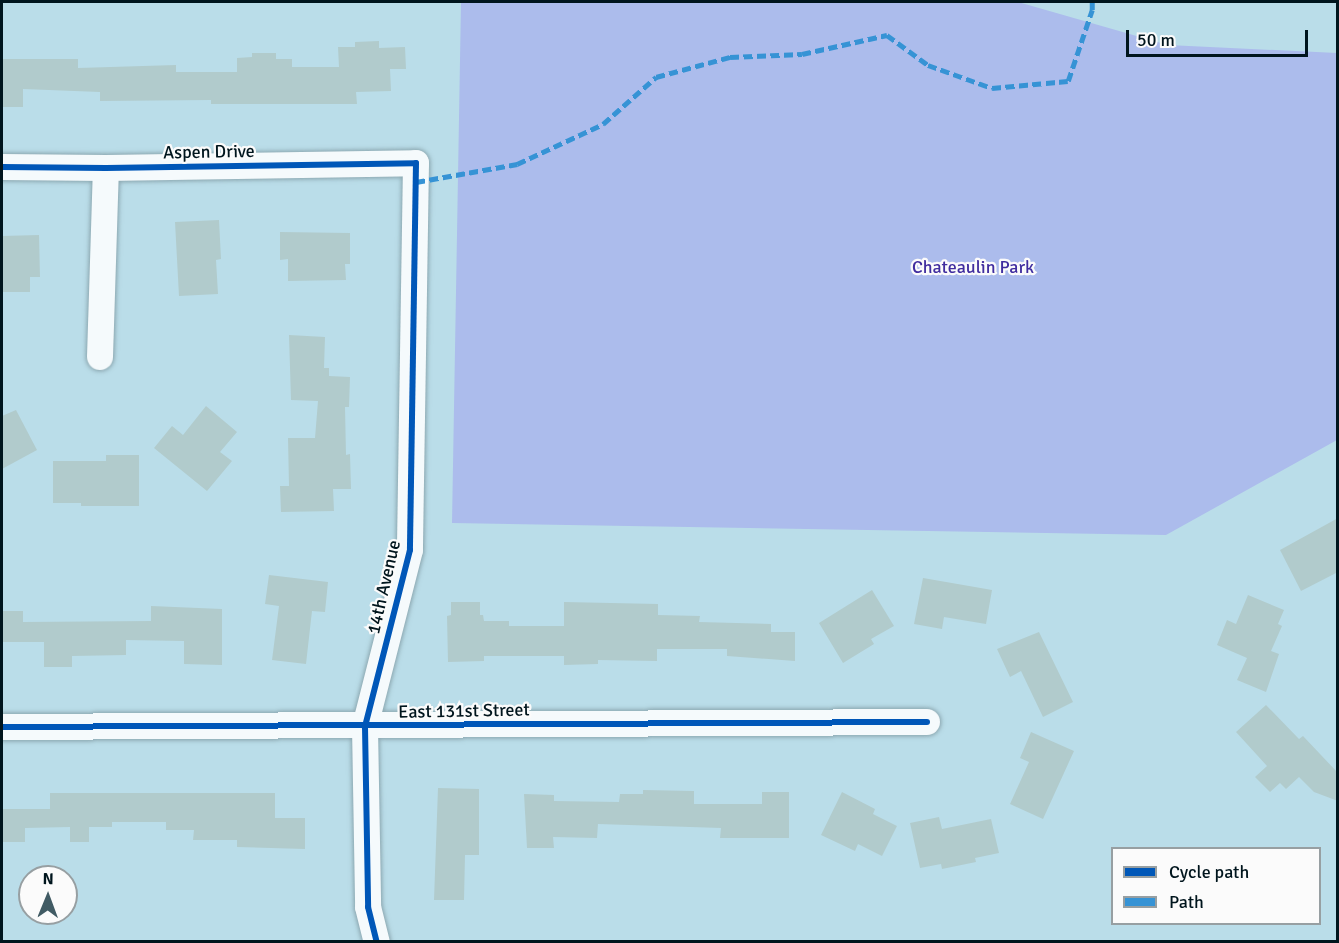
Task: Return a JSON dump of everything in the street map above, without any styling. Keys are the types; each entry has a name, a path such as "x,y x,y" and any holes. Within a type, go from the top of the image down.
{"street":[{"name":"Aspen Drive","path":"2,167 106,168 416,163"},
{"name":"14th Avenue","path":"377,942 368,907 365,727 410,550 416,163"},
{"path":"100,357 106,168"},
{"name":"East 131st Street","path":"2,727 365,727 927,722"}],"green space":[{"name":"Chateaulin Park","path":"461,2 1018,2 1168,45 1337,53 1337,440 1166,535 452,523"}],"building":[{"path":"379,41 379,48 405,47 406,69 390,69 391,91 356,92 357,104 211,104 211,100 100,101 100,92 23,89 23,107 2,107 2,59 78,59 78,68 176,65 176,72 237,72 237,58 252,57 252,53 276,53 276,59 292,59 292,67 339,67 338,47 355,47 355,42"},
{"path":"219,220 221,259 216,260 218,294 179,296 175,222"},
{"path":"280,232 350,233 350,264 345,264 346,280 288,281 288,259 280,260"},
{"path":"39,235 40,277 30,277 30,292 2,292 2,236"},
{"path":"289,335 325,337 324,368 329,368 329,376 350,377 349,407 345,407 346,455 350,454 351,489 333,489 334,511 281,512 280,486 289,486 288,438 315,438 318,401 291,400"},
{"path":"206,406 237,432 220,452 232,461 207,491 154,448 172,426 183,435"},
{"path":"16,410 37,450 2,469 2,416"},
{"path":"106,455 139,455 139,506 81,506 81,503 53,503 53,461 106,461"},
{"path":"1338,518 1338,572 1301,591 1280,550"},
{"path":"269,575 328,582 325,612 312,611 306,664 272,660 279,606 265,604"},
{"path":"923,578 992,590 986,624 944,617 942,629 914,624"},
{"path":"872,590 894,626 871,639 874,644 843,663 819,623"},
{"path":"1248,595 1284,610 1278,624 1282,626 1271,651 1279,654 1266,692 1237,680 1247,658 1217,645 1227,620 1236,624"},
{"path":"451,602 480,602 480,615 483,615 484,621 509,621 509,626 564,626 564,602 658,604 658,615 700,616 699,622 771,624 771,632 795,632 795,661 727,656 727,649 657,649 657,661 598,660 598,664 564,665 564,656 484,656 484,661 448,662 447,616 451,615"},
{"path":"151,606 222,609 222,665 184,664 184,641 126,640 126,655 72,656 72,667 44,667 44,642 2,642 2,611 23,611 23,622 151,621"},
{"path":"1039,632 1073,702 1043,717 1021,671 1010,677 997,649"},
{"path":"1266,705 1299,739 1303,736 1338,773 1338,801 1314,792 1299,777 1286,789 1280,783 1270,792 1255,777 1267,766 1236,732"},
{"path":"1031,732 1074,751 1043,819 1010,804 1029,762 1020,758"},
{"path":"438,788 479,789 479,855 465,855 464,900 434,900"},
{"path":"643,790 694,791 694,804 762,804 762,792 789,792 789,838 720,838 721,828 598,824 597,838 553,837 554,848 527,848 524,794 554,795 554,801 619,802 620,794 643,794"},
{"path":"842,792 875,809 873,814 897,826 882,856 858,844 855,851 821,835"},
{"path":"50,793 275,793 275,818 305,818 305,849 237,847 237,840 193,840 194,830 166,830 166,822 112,822 112,827 89,827 89,842 70,842 70,827 25,828 25,842 2,842 2,809 50,809"},
{"path":"939,817 942,829 991,819 999,853 975,858 976,862 942,869 941,864 920,868 910,823"}],"marked path":[{"path":"416,182 517,164 603,124 656,77 730,57 802,54 887,35 928,65 992,88 1068,81 1092,10 1092,2"}],"cycle path":[{"path":"2,167 106,168 416,163 410,550 365,727 368,907 377,942"},
{"path":"2,727 927,722"}]}
